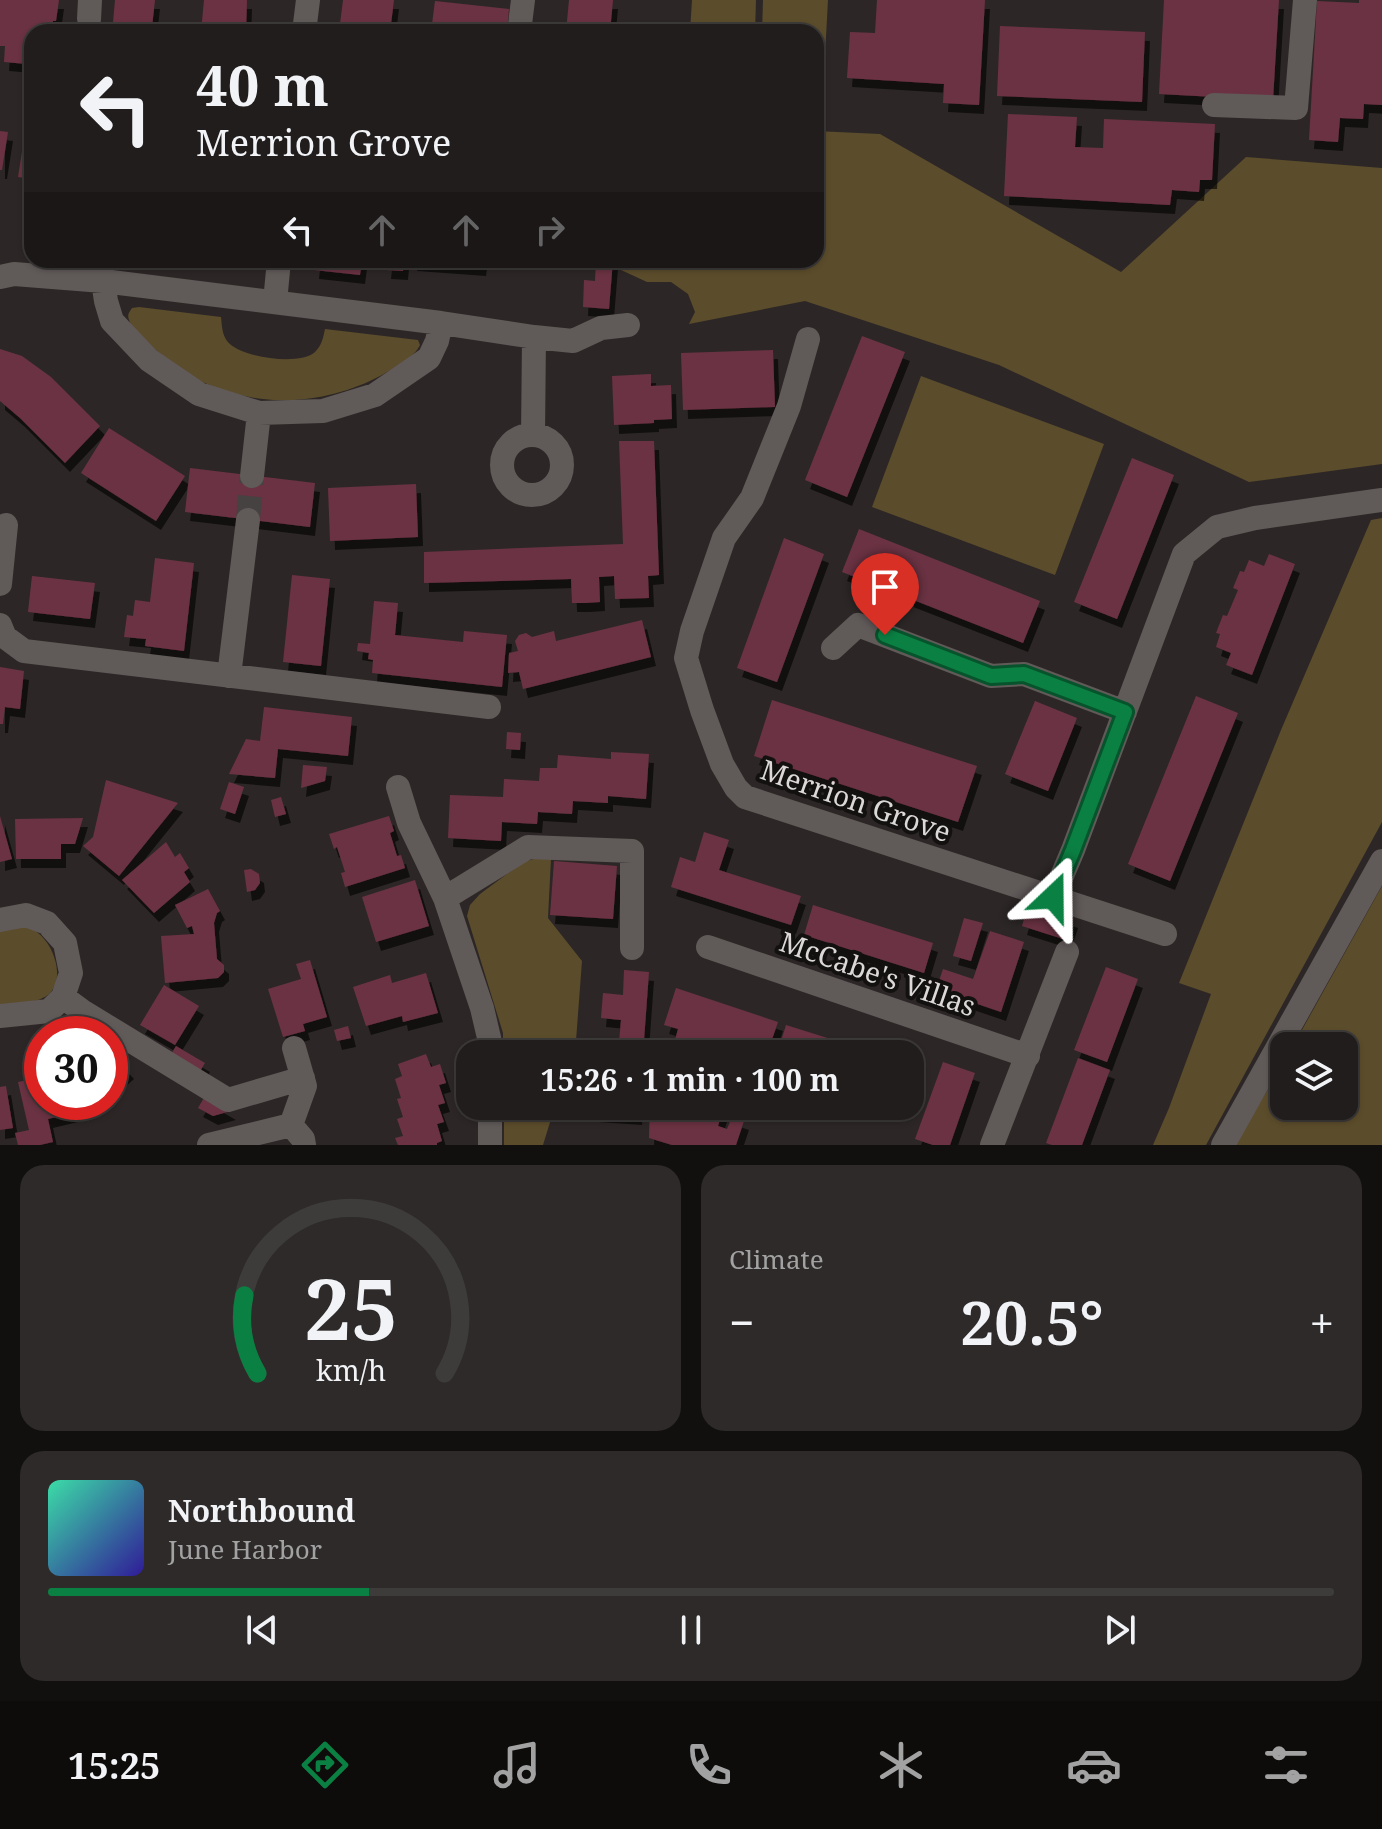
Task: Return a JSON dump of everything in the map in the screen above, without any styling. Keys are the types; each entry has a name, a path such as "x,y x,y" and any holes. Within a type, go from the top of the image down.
{"street":[{"path":"305,24 308,0"},
{"path":"520,24 523,0"},
{"path":"1214,105 1296,108 1305,0"},
{"path":"275,302 278,268"},
{"path":"0,277 14,274 103,281 573,341 601,328 628,325"},
{"path":"103,281 112,321 149,360 199,394 259,413 323,411 375,395 429,358 441,323"},
{"path":"533,435 534,337"},
{"name":"Merrion Grove","path":"808,339 789,406 752,498 724,538 692,631 686,658 722,764 736,788 745,797 1165,934"},
{"path":"252,476 259,413"},
{"path":"1053,897 1184,554 1217,527 1255,518 1382,500"},
{"path":"229,676 248,520"},
{"path":"0,584 6,525"},
{"path":"0,625 5,637 24,651 489,707"},
{"path":"833,648 858,625 991,676 1024,674 1125,712"},
{"path":"398,787 409,823 445,898 490,1040"},
{"path":"445,898 528,847 632,851 632,948"},
{"path":"1223,1145 1382,861"},
{"path":"0,920 26,915 47,923 65,943 71,973 63,997 49,1011 0,1016"},
{"name":"McCabe's Villas","path":"708,947 1028,1056"},
{"path":"992,1145 1067,952"},
{"path":"63,997 228,1100 303,1078"},
{"path":"209,1145 298,1135 305,1086 294,1048"},
{"path":"490,1120 490,1145"}],"shaded area":[{"path":"692,0 756,0 755,24 690,24"},
{"path":"763,0 828,0 824,74 824,24 762,24"},
{"path":"824,131 880,134 1121,272 1246,157 1382,168 1382,464 1249,482 999,365 805,301 689,324 695,312 688,294 671,282 647,282 621,270 824,268"},
{"path":"132,308 221,317 224,336 234,347 270,358 297,359 315,352 325,329 418,340 420,345 408,359 392,369 340,392 309,399 255,398 198,380 159,353 129,320"},
{"path":"921,376 1104,444 1055,575 872,507"},
{"path":"1382,518 1382,822 1206,1145 1153,1145 1211,994 1179,983 1281,730 1371,520"},
{"path":"537,858 551,859 548,918 582,961 576,1040 503,1040 467,916 470,905 480,894 523,862"},
{"path":"1382,886 1382,1145 1235,1145 1270,1086 1270,1120 1358,1120 1358,1032 1301,1032"},
{"path":"29,928 44,939 54,957 57,977 55,986 45,997 0,1007 0,931"},
{"path":"504,1120 551,1120 543,1145 504,1145"}],"building":[{"path":"0,0 59,0 56,21 53,24 24,24 24,64 4,62 5,46 0,46"},
{"path":"115,0 155,0 152,24 113,23"},
{"path":"204,0 247,0 246,24 202,24"},
{"path":"343,0 394,0 391,24 340,24"},
{"path":"569,0 613,0 611,24 567,24"},
{"path":"877,0 985,0 979,105 943,103 944,84 847,78 850,32 875,33"},
{"path":"1164,0 1279,0 1273,100 1159,94"},
{"path":"1359,0 1382,0 1382,105 1364,104 1363,119 1340,118 1338,142 1309,140 1317,1 1359,3"},
{"path":"435,1 509,9 508,24 432,24"},
{"path":"1000,26 1145,32 1142,102 997,96"},
{"path":"1008,114 1077,117 1075,147 1103,148 1104,119 1215,124 1212,180 1200,180 1199,192 1172,190 1170,205 1004,196"},
{"path":"0,131 8,132 2,170 0,170"},
{"path":"24,139 24,178 18,177"},
{"path":"314,268 361,268 360,275"},
{"path":"386,268 403,268 403,271"},
{"path":"596,268 612,268 609,309 583,307 584,280 595,281"},
{"path":"862,336 905,352 847,497 805,480"},
{"path":"0,349 22,356 51,377 100,426 65,463 0,401"},
{"path":"773,350 775,407 683,410 681,353"},
{"path":"651,374 651,386 671,385 672,419 614,425 612,376"},
{"path":"109,428 185,476 156,521 81,473"},
{"path":"619,441 654,441 659,575 648,576 649,598 615,599 614,576 599,577 600,602 585,603 572,603 571,579 424,583 424,552 623,544"},
{"path":"1132,458 1174,475 1117,619 1074,602"},
{"path":"190,468 315,483 310,527 185,512"},
{"path":"416,484 418,537 330,541 328,488"},
{"path":"859,529 1040,601 1023,643 842,572"},
{"path":"784,538 824,554 777,682 737,668"},
{"path":"1269,554 1295,564 1252,675 1226,665 1231,653 1216,647 1220,634 1216,633 1238,590 1233,588 1240,571 1244,572 1249,560 1264,566"},
{"path":"155,558 194,563 184,651 145,646 146,639 124,637 127,615 133,616 135,600 150,602"},
{"path":"292,575 330,579 321,666 283,662"},
{"path":"32,576 95,583 90,619 28,612"},
{"path":"374,601 398,603 395,635 463,642 464,631 507,635 502,687 372,673 373,660 368,659 369,653 357,651 358,643 370,644"},
{"path":"642,620 651,657 523,689 519,672 508,673 509,653 518,651 515,641 519,635 526,633 532,637 554,631 556,641"},
{"path":"0,667 24,671 20,709 5,707 3,724 0,724"},
{"path":"1196,696 1238,713 1170,881 1128,864"},
{"path":"772,700 977,766 958,822 754,756"},
{"path":"1035,701 1077,718 1048,791 1005,774"},
{"path":"264,707 352,717 348,756 278,749 275,778 229,774 246,739 260,741"},
{"path":"507,732 521,733 520,750 506,749"},
{"path":"611,752 649,754 646,799 608,796 608,803 573,801 572,814 538,812 537,824 502,822 501,841 448,838 450,795 503,797 504,779 539,781 540,768 557,768 558,755 611,759"},
{"path":"303,765 327,767 325,781 301,788"},
{"path":"106,780 178,803 119,876 83,846 93,837"},
{"path":"229,782 244,787 235,814 220,809"},
{"path":"281,797 286,814 275,817 271,800"},
{"path":"0,816 12,859 0,862"},
{"path":"389,816 397,856 401,855 405,868 345,887 341,873 345,872 329,834"},
{"path":"83,818 75,844 61,844 61,859 16,859 15,819"},
{"path":"704,832 729,840 719,870 801,896 791,925 671,887 680,857 695,862"},
{"path":"166,842 175,857 180,853 189,868 184,872 190,882 154,913 122,880"},
{"path":"554,861 617,866 613,919 550,915"},
{"path":"251,869 259,874 260,883 255,890 247,892 244,870"},
{"path":"415,880 429,926 376,942 362,897"},
{"path":"208,889 220,911 214,923 217,959 224,965 224,972 218,978 165,983 161,936 194,934 192,926 187,928 175,905"},
{"path":"813,905 933,943 924,973 804,935"},
{"path":"1028,905 1073,919 1066,940 1022,926"},
{"path":"964,918 983,923 971,961 953,956"},
{"path":"990,931 1024,942 1001,1012 936,990 943,969 973,979"},
{"path":"310,960 327,1017 303,1024 305,1031 283,1037 268,989 301,979 296,964"},
{"path":"1106,967 1138,979 1107,1062 1074,1050"},
{"path":"624,970 649,972 644,1040 619,1040 621,1020 601,1018 603,993 623,995"},
{"path":"426,973 438,1013 403,1022 402,1016 366,1026 353,987 390,975 392,983"},
{"path":"164,985 199,1006 175,1045 140,1025"},
{"path":"676,988 778,1022 772,1040 675,1040 678,1029 664,1025"},
{"path":"786,1025 834,1040 781,1040"},
{"path":"348,1026 351,1038 337,1041 334,1030"},
{"path":"176,1046 205,1063 199,1073 170,1056"},
{"path":"426,1054 431,1067 440,1064 446,1083 439,1085 445,1103 438,1105 444,1122 437,1124 442,1141 437,1145 398,1145 395,1138 403,1136 397,1119 403,1117 395,1079 402,1076 398,1064"},
{"path":"1078,1058 1110,1070 1082,1145 1046,1143"},
{"path":"943,1062 975,1073 950,1145 933,1145 915,1139"},
{"path":"24,1081 24,1108 18,1082"},
{"path":"6,1086 13,1128 0,1130 0,1087"},
{"path":"205,1096 231,1111 213,1116 198,1108"},
{"path":"27,1120 48,1120 53,1142 18,1145 15,1133 29,1130"},
{"path":"650,1120 720,1120 718,1126 727,1129 731,1120 744,1121 736,1145 672,1145 649,1138"}],"tunnel":[{"path":"248,520 252,476"}],"route":[{"path":"885,635 991,676 1024,674 1125,712 1053,897"}]}
